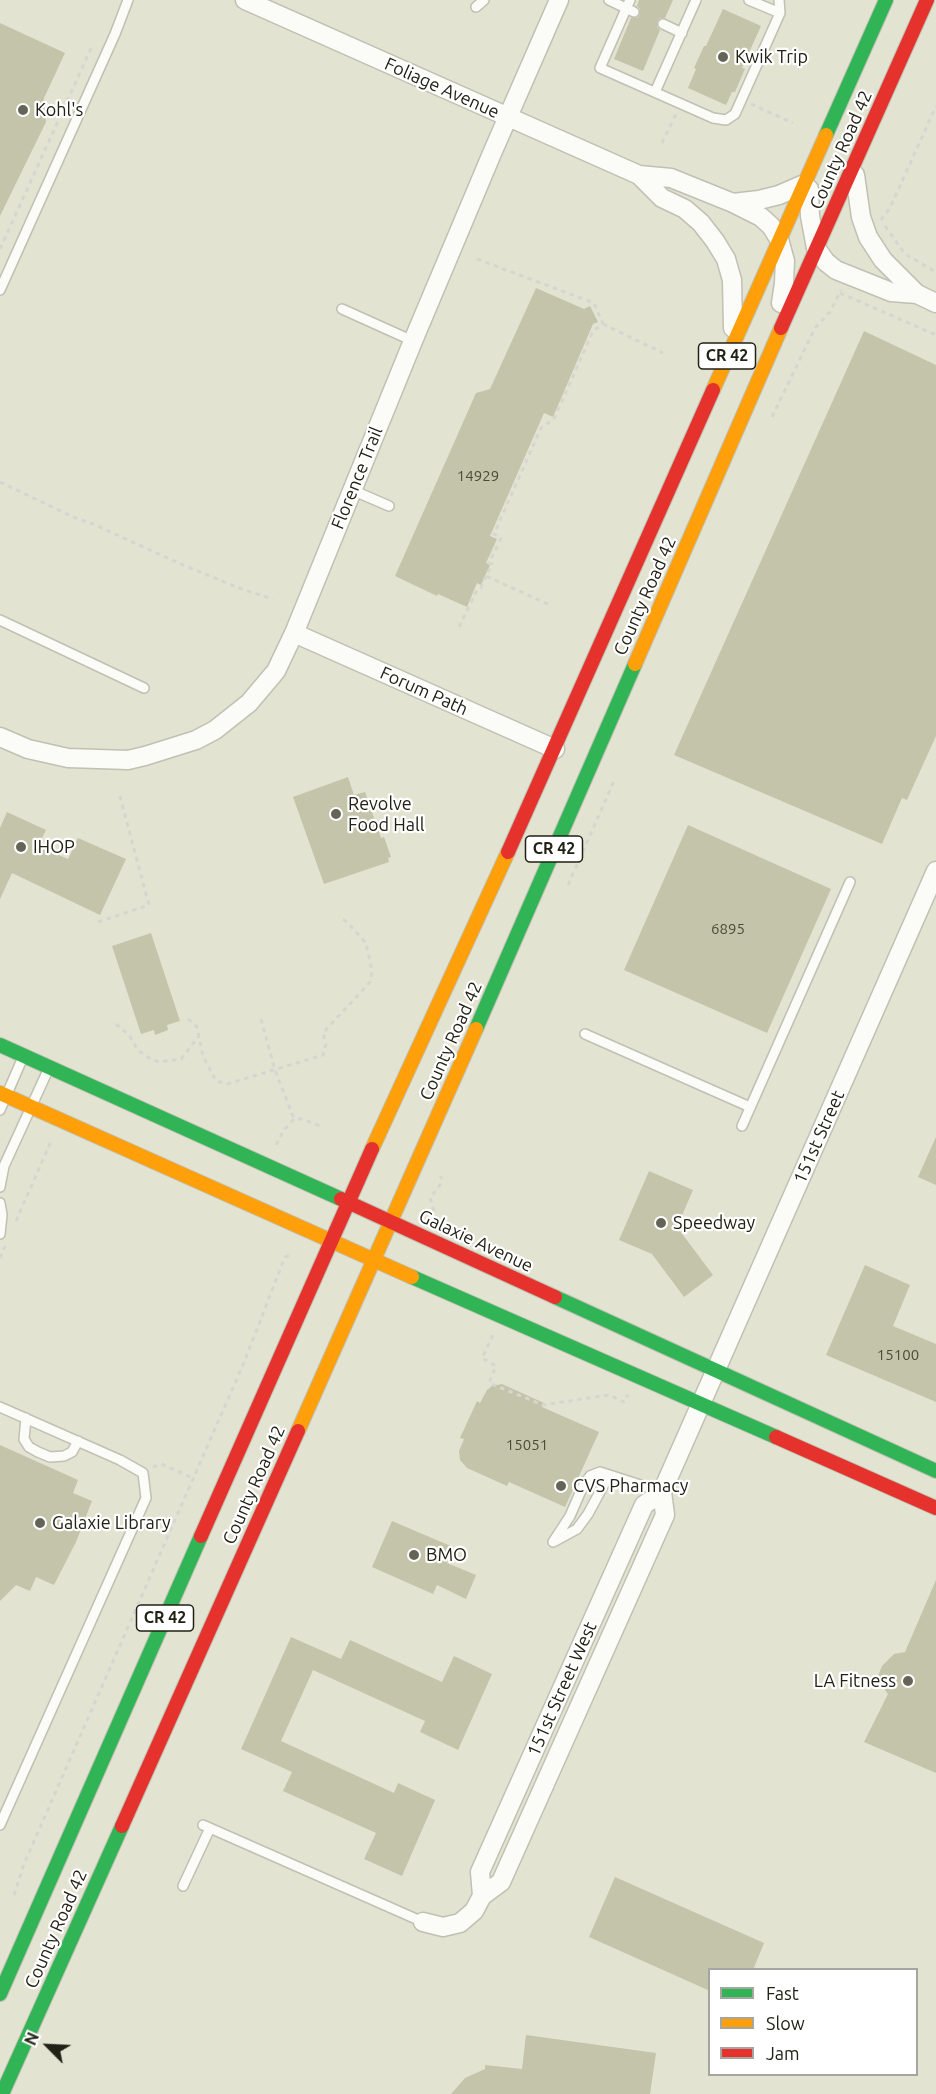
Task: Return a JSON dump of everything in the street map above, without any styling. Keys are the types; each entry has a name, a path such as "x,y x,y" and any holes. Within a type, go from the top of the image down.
{"main road":[{"name":"County Road 42","path":"0,1994 330,1242 555,749 886,0"},
{"name":"County Road 42","path":"2,2094 391,1222 772,348 927,0"},
{"name":"Galaxie Avenue","path":"0,1045 936,1471"},
{"path":"3,1095 330,1242 374,1259 936,1508"}],"street":[{"name":"Foliage Avenue","path":"245,0 639,175 671,178 761,217 771,226 779,239 785,261 784,283 772,348"},
{"name":"Florence Trail","path":"0,737 28,749 68,758 128,760 196,740 215,730 249,703 276,671 294,633 507,118 559,0"},
{"path":"854,166 861,218 868,237 883,260 917,294 936,303"},
{"name":"Foliage Avenue","path":"639,175 662,198 685,209 701,223 721,250 732,280 733,342"},
{"path":"733,203 779,195 807,177 810,216 816,248 826,262 842,273 891,292 917,294"},
{"path":"803,278 842,273"},
{"name":"Forum Path","path":"294,633 555,749"},
{"name":"151st Street","path":"702,1403 936,871"},
{"name":"151st Street West","path":"423,1922 443,1927 460,1923 474,1911 482,1896 480,1872 644,1505 662,1492 702,1403"}],"lane":[{"path":"0,290 111,44 128,0"},
{"path":"476,7 484,0"},
{"path":"609,0 630,7 600,68 713,118 726,120 735,114 742,100 780,13 779,0"},
{"path":"655,92 696,0"},
{"path":"749,0 780,13"},
{"path":"663,24 682,33"},
{"path":"342,309 413,341"},
{"path":"352,490 389,506"},
{"path":"0,620 144,688"},
{"path":"742,1125 850,882"},
{"path":"585,1034 750,1107"},
{"path":"0,1110 3,1095 24,1055"},
{"path":"0,1187 4,1166 49,1068"},
{"path":"0,1203 5,1235"},
{"path":"0,1407 120,1460 142,1473 146,1498 0,1825"},
{"path":"26,1418 24,1439 29,1447 38,1452 50,1457 64,1456 72,1452 78,1441"},
{"path":"609,1475 588,1514 577,1528 553,1542 570,1516 590,1476 600,1472 662,1492"},
{"path":"183,1886 207,1827 423,1922"}],"path":[{"path":"0,249 93,44"},
{"path":"742,100 793,123"},
{"path":"936,106 890,208 881,221 905,254 936,272"},
{"path":"477,259 594,303 603,324 663,353"},
{"path":"768,426 815,328 830,312 840,293 842,273"},
{"path":"840,293 936,335"},
{"path":"459,627 492,564 489,563 501,538 494,534 541,428 554,419 593,331 603,324"},
{"path":"0,482 183,565 244,590 273,599"},
{"path":"486,576 552,606"},
{"path":"568,885 616,774"},
{"path":"98,922 149,905 119,793"},
{"path":"188,1019 197,1027 203,1056 216,1082 227,1084 323,1054 326,1044 323,1033 370,982 372,970 366,943 347,922 339,917"},
{"path":"261,1019 275,1070 294,1119"},
{"path":"116,1024 129,1035 138,1050 159,1062 181,1059 199,1036"},
{"path":"275,1146 284,1130 294,1119 302,1119 323,1127"},
{"path":"14,1225 52,1137"},
{"path":"434,1211 430,1198 440,1185 441,1175"},
{"path":"0,1258 5,1235"},
{"path":"12,1902 24,1864 243,1365 285,1257 291,1255"},
{"path":"494,1333 482,1358 496,1366 489,1383 543,1405 609,1395 624,1402 630,1391"},
{"path":"151,1468 161,1464 193,1478"}],"building":[{"path":"639,0 673,0 665,18 660,18 657,22 660,30 643,71 614,59 631,18 637,18 640,14 637,6"},
{"name":"Kwik Trip","path":"723,9 761,26 742,68 745,69 735,92 732,92 726,105 688,88 696,69 694,68"},
{"name":"Kohl's","path":"0,23 65,53 44,98 46,122 0,216"},
{"path":"536,288 584,309 590,306 598,322 593,324 553,417 544,413 490,536 497,539 486,563 490,565 481,585 477,583 467,607 395,576 476,393 490,389"},
{"path":"864,331 936,365 936,736 907,800 902,798 882,844 674,755"},
{"name":"Revolve Food Hall","path":"348,777 354,795 365,792 381,838 384,837 391,857 388,858 389,862 324,884 293,797"},
{"path":"7,812 46,830 38,846 68,859 78,838 126,859 100,915 12,873 0,899 0,828"},
{"path":"688,825 831,889 767,1033 624,970"},
{"path":"151,933 180,1021 167,1025 168,1030 155,1035 154,1030 141,1034 112,946"},
{"path":"936,1137 936,1185 918,1177"},
{"path":"649,1171 693,1190 677,1227 713,1275 684,1297 652,1254 619,1240"},
{"path":"865,1265 910,1285 893,1326 936,1344 936,1402 826,1355"},
{"name":"CVS Pharmacy","path":"502,1384 544,1403 542,1407 599,1432 565,1507 509,1482 507,1486 467,1468 460,1460 459,1451 464,1439 460,1438 477,1401 480,1403 492,1386"},
{"name":"Galaxie Library","path":"0,1445 78,1480 73,1493 92,1501 76,1542 54,1585 36,1577 30,1591 16,1585 0,1601"},
{"name":"BMO","path":"392,1521 453,1547 447,1563 476,1575 466,1599 437,1585 433,1594 372,1567"},
{"name":"LA Fitness","path":"936,1580 936,1773 864,1742 888,1694 878,1676 882,1666 894,1654 905,1652"},
{"path":"291,1637 341,1659 350,1640 442,1682 454,1656 492,1674 458,1750 420,1732 425,1721 313,1670 281,1741 394,1793 398,1783 435,1800 402,1876 364,1859 376,1833 283,1791 292,1772 241,1749"},
{"path":"615,1877 764,1943 754,1968 708,1968 708,1990 589,1937"},
{"path":"526,2035 656,2053 650,2094 451,2094 465,2078 485,2069 485,2065 522,2069"}],"traffic: fast":[{"path":"826,135 886,0"},
{"path":"476,1029 635,664"},
{"path":"0,1045 341,1199"},
{"path":"412,1277 776,1437"},
{"path":"555,1297 936,1471"},
{"path":"0,1994 201,1536"},
{"path":"2,2094 122,1826"}],"traffic: slow":[{"path":"713,390 826,135"},
{"path":"635,664 781,328"},
{"path":"372,1149 508,852"},
{"path":"298,1431 476,1029"},
{"path":"0,1093 412,1277"}],"traffic: jam":[{"path":"781,328 927,0"},
{"path":"508,852 713,390"},
{"path":"201,1536 372,1149"},
{"path":"341,1199 555,1297"},
{"path":"122,1826 298,1431"},
{"path":"776,1437 936,1508"}],"place":[{"name":"Kwik Trip","path":"723,57"},
{"name":"Kohl's","path":"23,110"},
{"name":"Revolve Food Hall","path":"336,814"},
{"name":"IHOP","path":"21,847"},
{"name":"Speedway","path":"661,1223"},
{"name":"CVS Pharmacy","path":"561,1486"},
{"name":"Galaxie Library","path":"40,1523"},
{"name":"BMO","path":"414,1555"},
{"name":"LA Fitness","path":"908,1681"}]}
